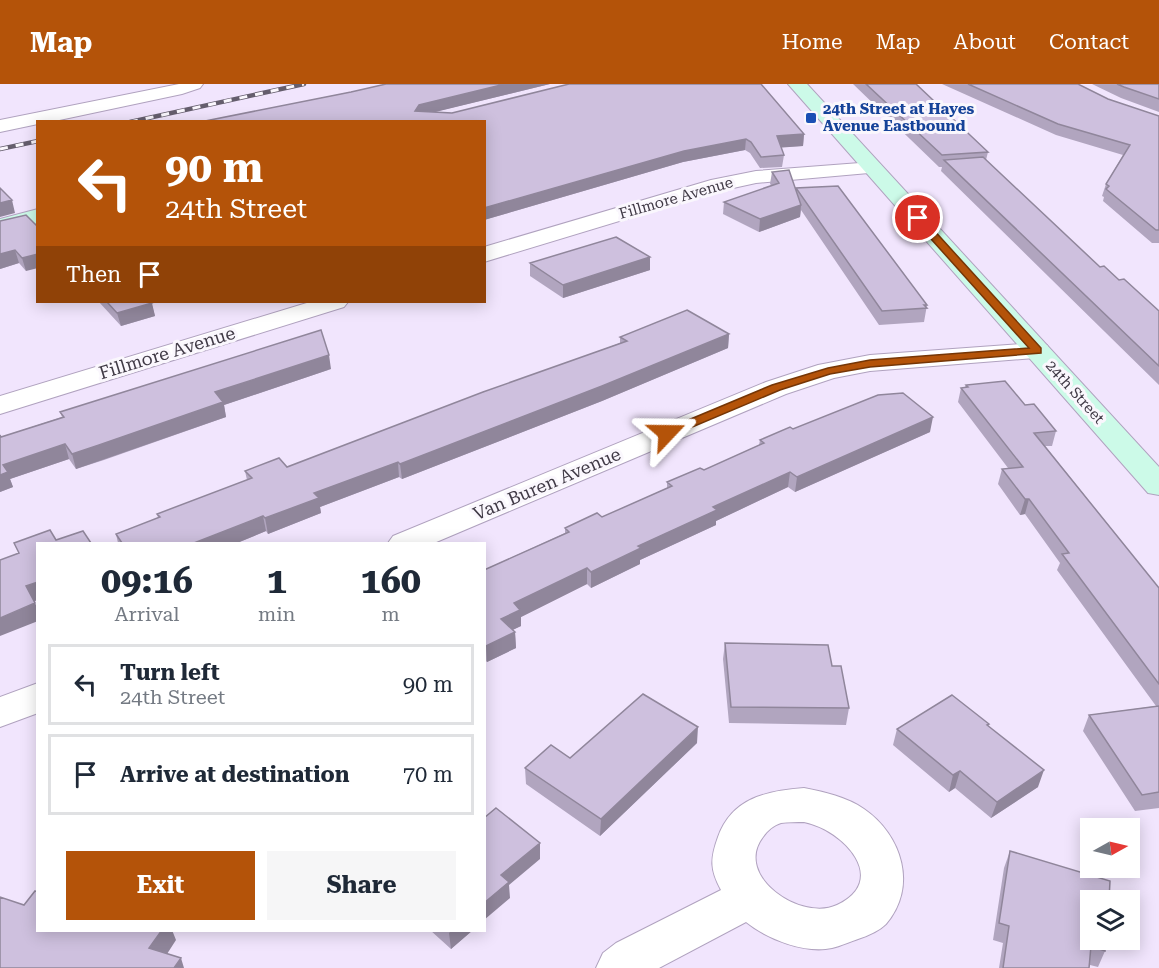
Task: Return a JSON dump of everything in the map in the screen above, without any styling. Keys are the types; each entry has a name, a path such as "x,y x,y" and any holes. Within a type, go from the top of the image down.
{"main road":[{"name":"24th Street","path":"797,84 1159,486"},
{"path":"0,226 36,217"}],"street":[{"path":"0,126 173,91 194,84"},
{"name":"Fillmore Avenue","path":"486,254 711,186 756,177 873,168"},
{"name":"Fillmore Avenue","path":"0,405 332,303"},
{"name":"Van Buren Avenue","path":"407,542 776,388 828,371 870,363 1037,351"},
{"path":"0,713 36,698"},
{"path":"620,968 633,958 749,898"}],"building":[{"path":"386,84 505,84 419,105 415,111 452,113 569,84 761,84 804,134 777,136 784,155 761,157 751,142 746,139 684,151 486,207 486,120 210,120"},
{"path":"866,84 916,84 988,152 942,155"},
{"path":"968,84 1078,84 1108,99 1159,116 1159,230 1156,230 1106,189 1109,186 1106,184 1130,145 1058,124"},
{"path":"1117,84 1159,84 1159,99 1124,87"},
{"path":"983,157 1100,267 1104,266 1119,280 1124,279 1159,311 1159,366 944,160"},
{"path":"789,170 801,205 760,219 724,202 779,183 772,172"},
{"path":"838,186 927,308 882,311 796,188"},
{"path":"0,188 12,200 0,203"},
{"path":"26,215 36,225 36,254 22,258 15,250 0,254 0,221"},
{"path":"616,237 650,257 563,285 530,263"},
{"path":"108,303 152,303 117,313"},
{"path":"687,310 729,334 400,464 398,462 314,493 319,498 265,518 263,516 197,542 121,542 116,534 160,517 157,514 252,478 245,471 279,458 287,467 483,392 627,341 620,337"},
{"path":"321,330 329,355 215,392 223,402 99,445 72,454 65,444 3,465 8,472 0,475 0,435 1,437 64,417 60,412"},
{"path":"1005,381 1025,405 1034,404 1056,431 1034,433 1159,588 1159,684 1062,554 1069,553 1029,499 1025,499 1002,469 1023,467 961,388 968,387 966,385"},
{"path":"903,393 933,417 797,477 790,472 713,507 717,510 638,546 641,548 591,572 587,568 514,603 520,610 501,619 515,632 486,646 486,569 569,532 565,528 597,513 602,517 672,486 667,482 700,468 704,470 764,443 760,440 878,395"},
{"path":"50,530 56,540 83,531 90,542 36,542 36,583 26,586 35,603 0,618 0,560 19,553 14,543"},
{"path":"725,643 828,645 832,666 841,666 849,708 731,707"},
{"path":"643,694 698,727 601,819 525,768 551,745 570,758"},
{"path":"952,695 1044,770 997,802 960,771 953,775 897,729"},
{"path":"1159,706 1159,792 1142,795 1089,715"},
{"path":"496,808 540,843 501,875 509,882 486,901 486,816"},
{"path":"1010,851 1080,872 1080,878 1100,878 1110,881 1110,890 1080,890 1080,950 1091,950 1089,968 1003,968 1009,926 999,923"},
{"path":"36,891 36,932 161,932 149,948 181,958 174,968 0,968 0,897 24,905"}],"railway":[{"path":"139,120 304,84"},
{"path":"0,149 36,141"}],"place":[{"name":"24th Street at Hayes Avenue Eastbound","path":"811,118"}],"route":[{"path":"667,433 776,388 828,371 870,363 1037,351 918,218"}]}
